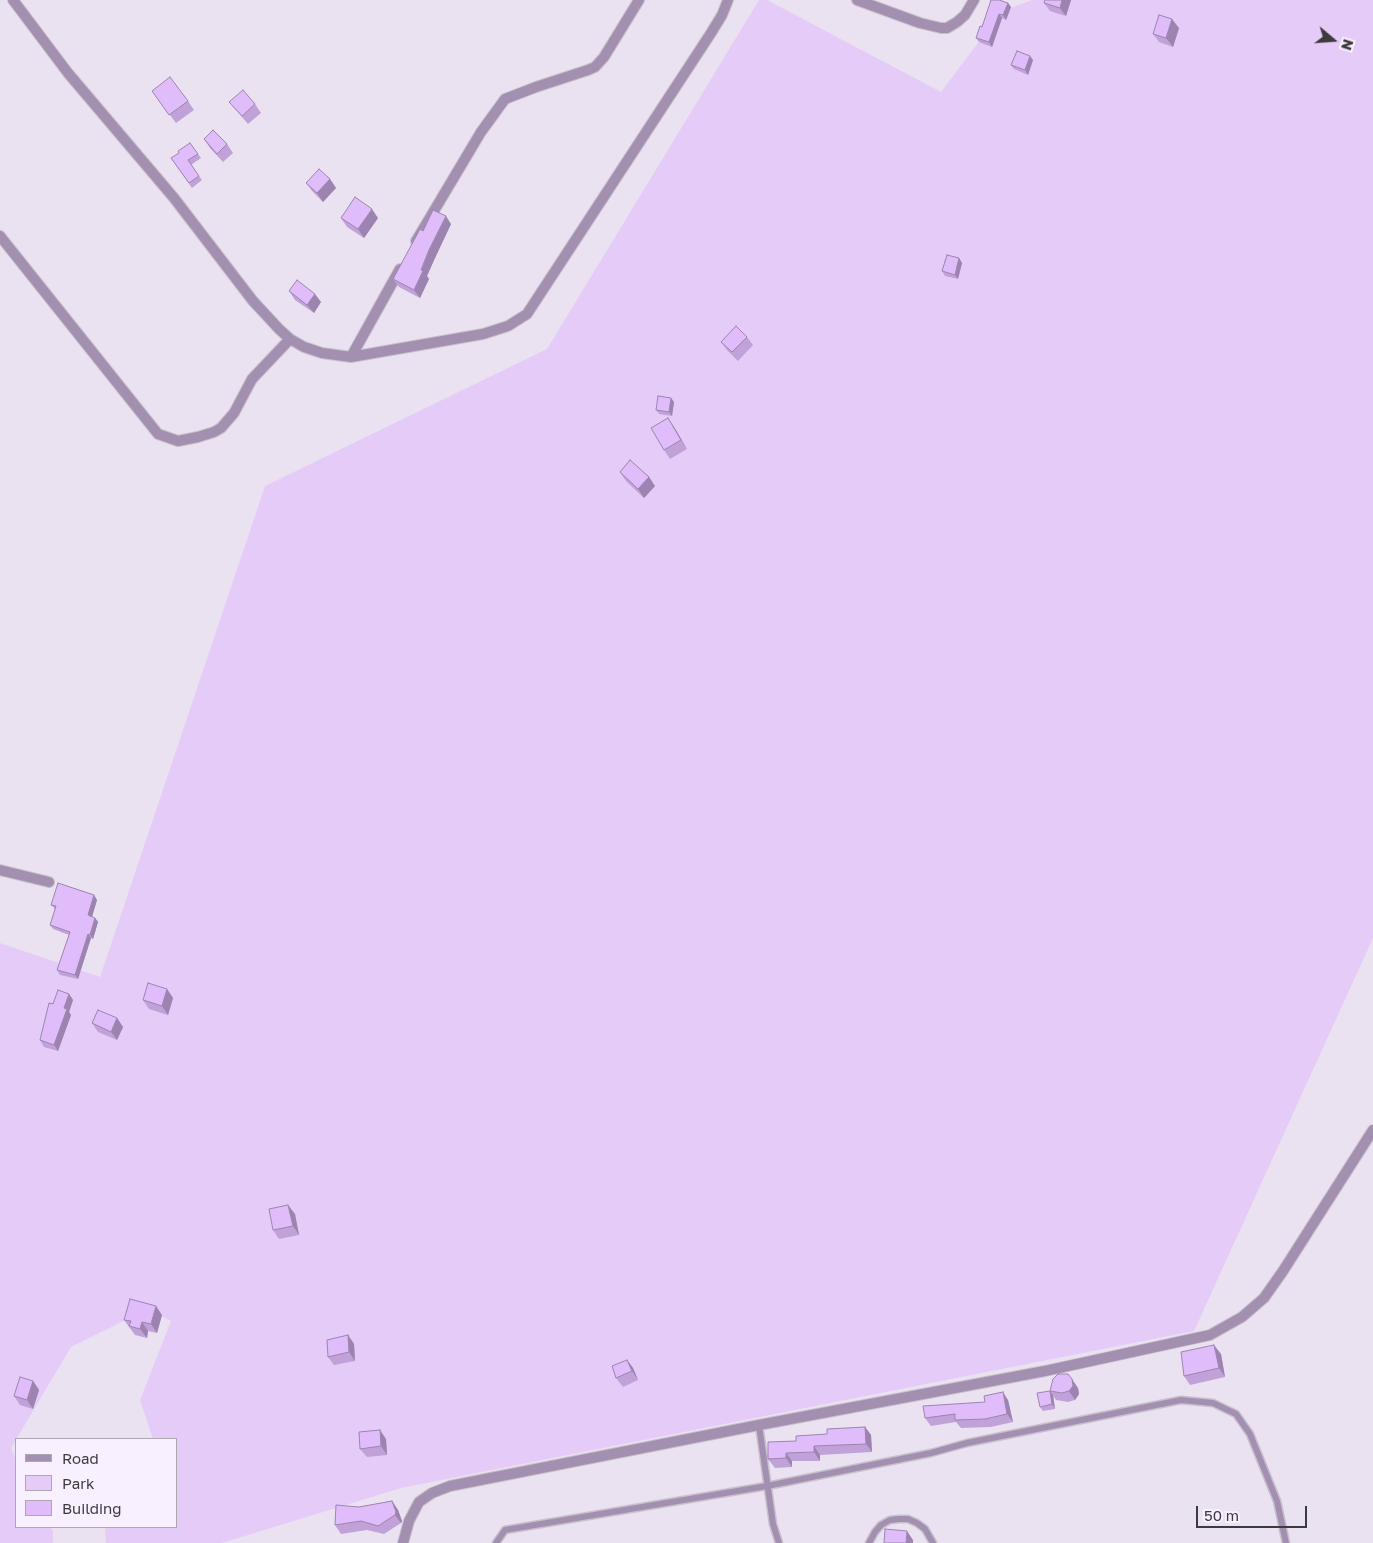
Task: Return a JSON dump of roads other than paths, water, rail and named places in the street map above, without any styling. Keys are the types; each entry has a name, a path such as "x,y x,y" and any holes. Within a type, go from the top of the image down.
{"street":[{"path":"13,0 68,73 174,198 253,301 290,340 322,353 351,357 483,334 508,326 527,314 711,33 722,15 728,0"},
{"path":"351,357 406,258 481,132 505,99 595,66 604,57 639,0"},
{"path":"857,0 920,23 948,28 965,15 974,0"},
{"path":"0,236 158,434 178,441 198,438 221,428 234,413 252,379 290,340"},
{"path":"0,870 49,882"},
{"path":"403,1543 408,1521 419,1502 432,1493 450,1486 1045,1371 1210,1335 1242,1317 1264,1298 1373,1130"}],"lane":[{"path":"496,1543 505,1530 767,1486 1181,1400 1213,1403 1236,1414 1250,1434 1277,1501 1286,1543"},
{"path":"759,1425 772,1524 779,1543"},
{"path":"869,1543 875,1532 882,1525 890,1520 899,1518 908,1519 925,1528 933,1543"}]}
